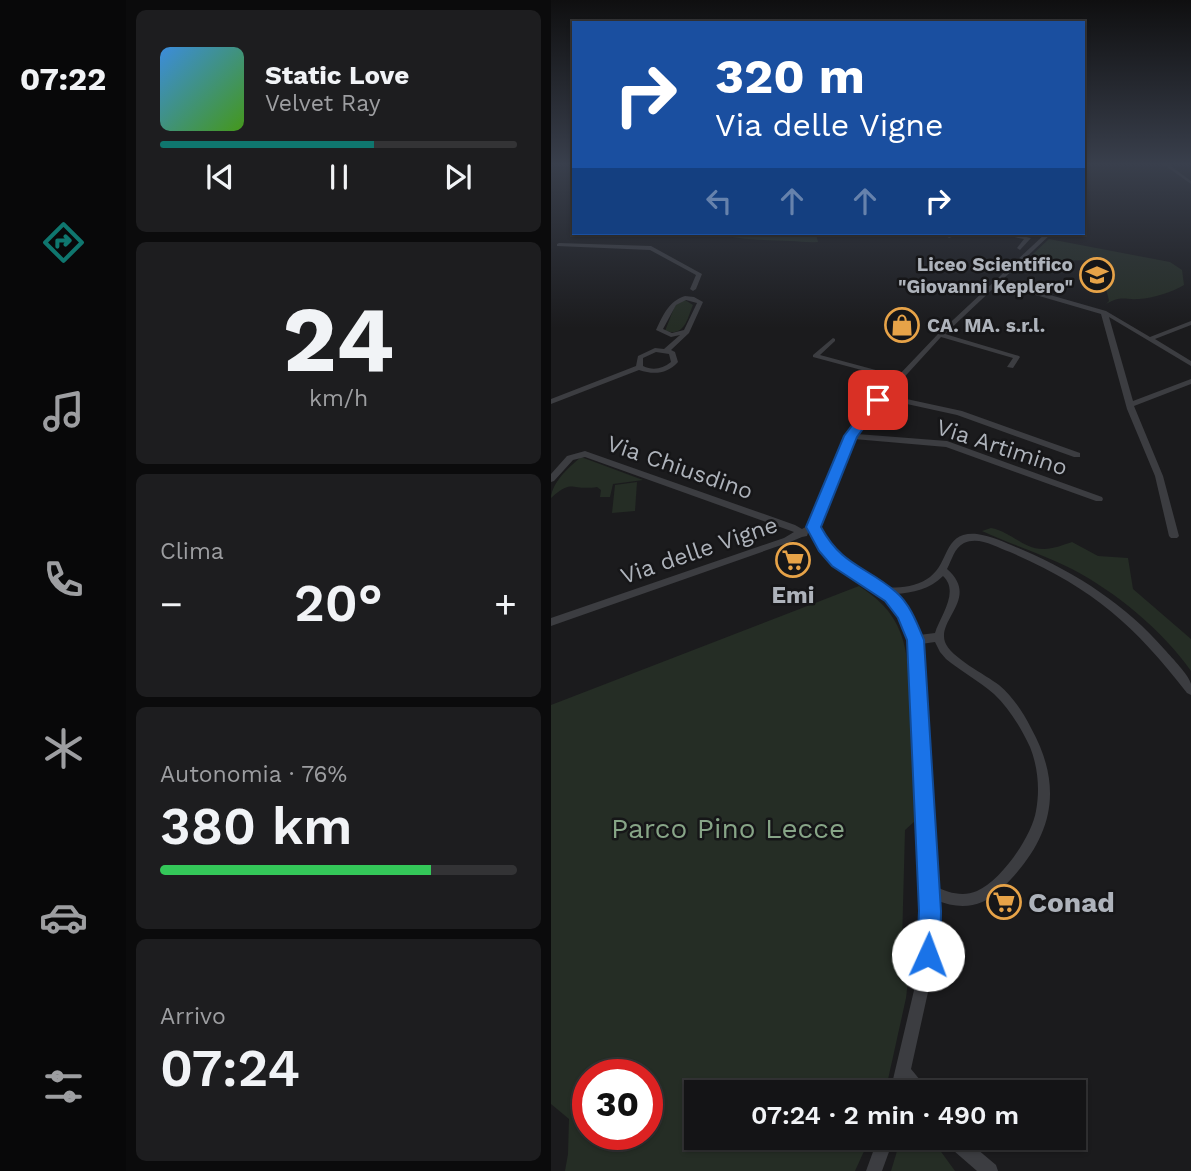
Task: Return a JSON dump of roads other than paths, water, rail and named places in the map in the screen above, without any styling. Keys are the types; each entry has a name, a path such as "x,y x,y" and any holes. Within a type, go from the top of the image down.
{"street":[{"path":"1009,235 1028,238 1020,248"},
{"path":"1032,249 1038,235"},
{"name":"Via delle Vigne","path":"551,622 804,534 813,527 859,422 940,335 1047,235"},
{"path":"551,240 557,240 559,245"},
{"path":"551,248 559,245 655,249 699,274 693,289 672,304 659,330 655,350"},
{"path":"998,282 1104,312 1191,365"},
{"path":"667,350 687,331 700,302 693,289"},
{"path":"682,298 696,299"},
{"path":"1104,312 1131,409 1159,476 1174,536"},
{"path":"1150,339 1191,323"},
{"path":"659,330 671,335 687,331"},
{"path":"940,335 1017,357 1011,367"},
{"path":"833,340 815,356 899,378"},
{"path":"551,402 639,367 648,371 667,368 676,358 667,350 655,350 640,357 637,364 639,367"},
{"path":"1133,404 1191,381"},
{"path":"881,396 959,413 1077,456"},
{"name":"Via Artimino","path":"851,436 947,444 1099,499"},
{"name":"Via Chiusdino","path":"551,479 570,458 585,454 792,527 804,534"},
{"path":"813,527 824,547 837,562 885,591 901,610 916,640 929,950 901,1080"},
{"path":"885,591 918,587 932,580 943,571 951,548 961,540 972,537 985,539 1050,566 1091,590 1135,624 1155,644 1191,690"},
{"path":"938,637 949,614 953,592 948,574 943,571"},
{"path":"916,640 938,637"},
{"path":"928,890 957,901 978,898 1001,880 1032,841 1043,816 1045,780 1032,738 1011,706 983,678 945,652 938,637"},
{"path":"903,1073 909,1080"},
{"path":"874,1171 882,1150"},
{"path":"966,1150 990,1171"}],"place":[{"name":"Liceo Scientifico \"Giovanni Keplero\"","path":"1097,275"},
{"name":"CA. MA. s.r.l.","path":"902,325"},
{"name":"Emi","path":"793,560"},
{"name":"Conad","path":"1004,902"}],"park label":[{"name":"Parco Pino Lecce","path":"728,828"}]}
